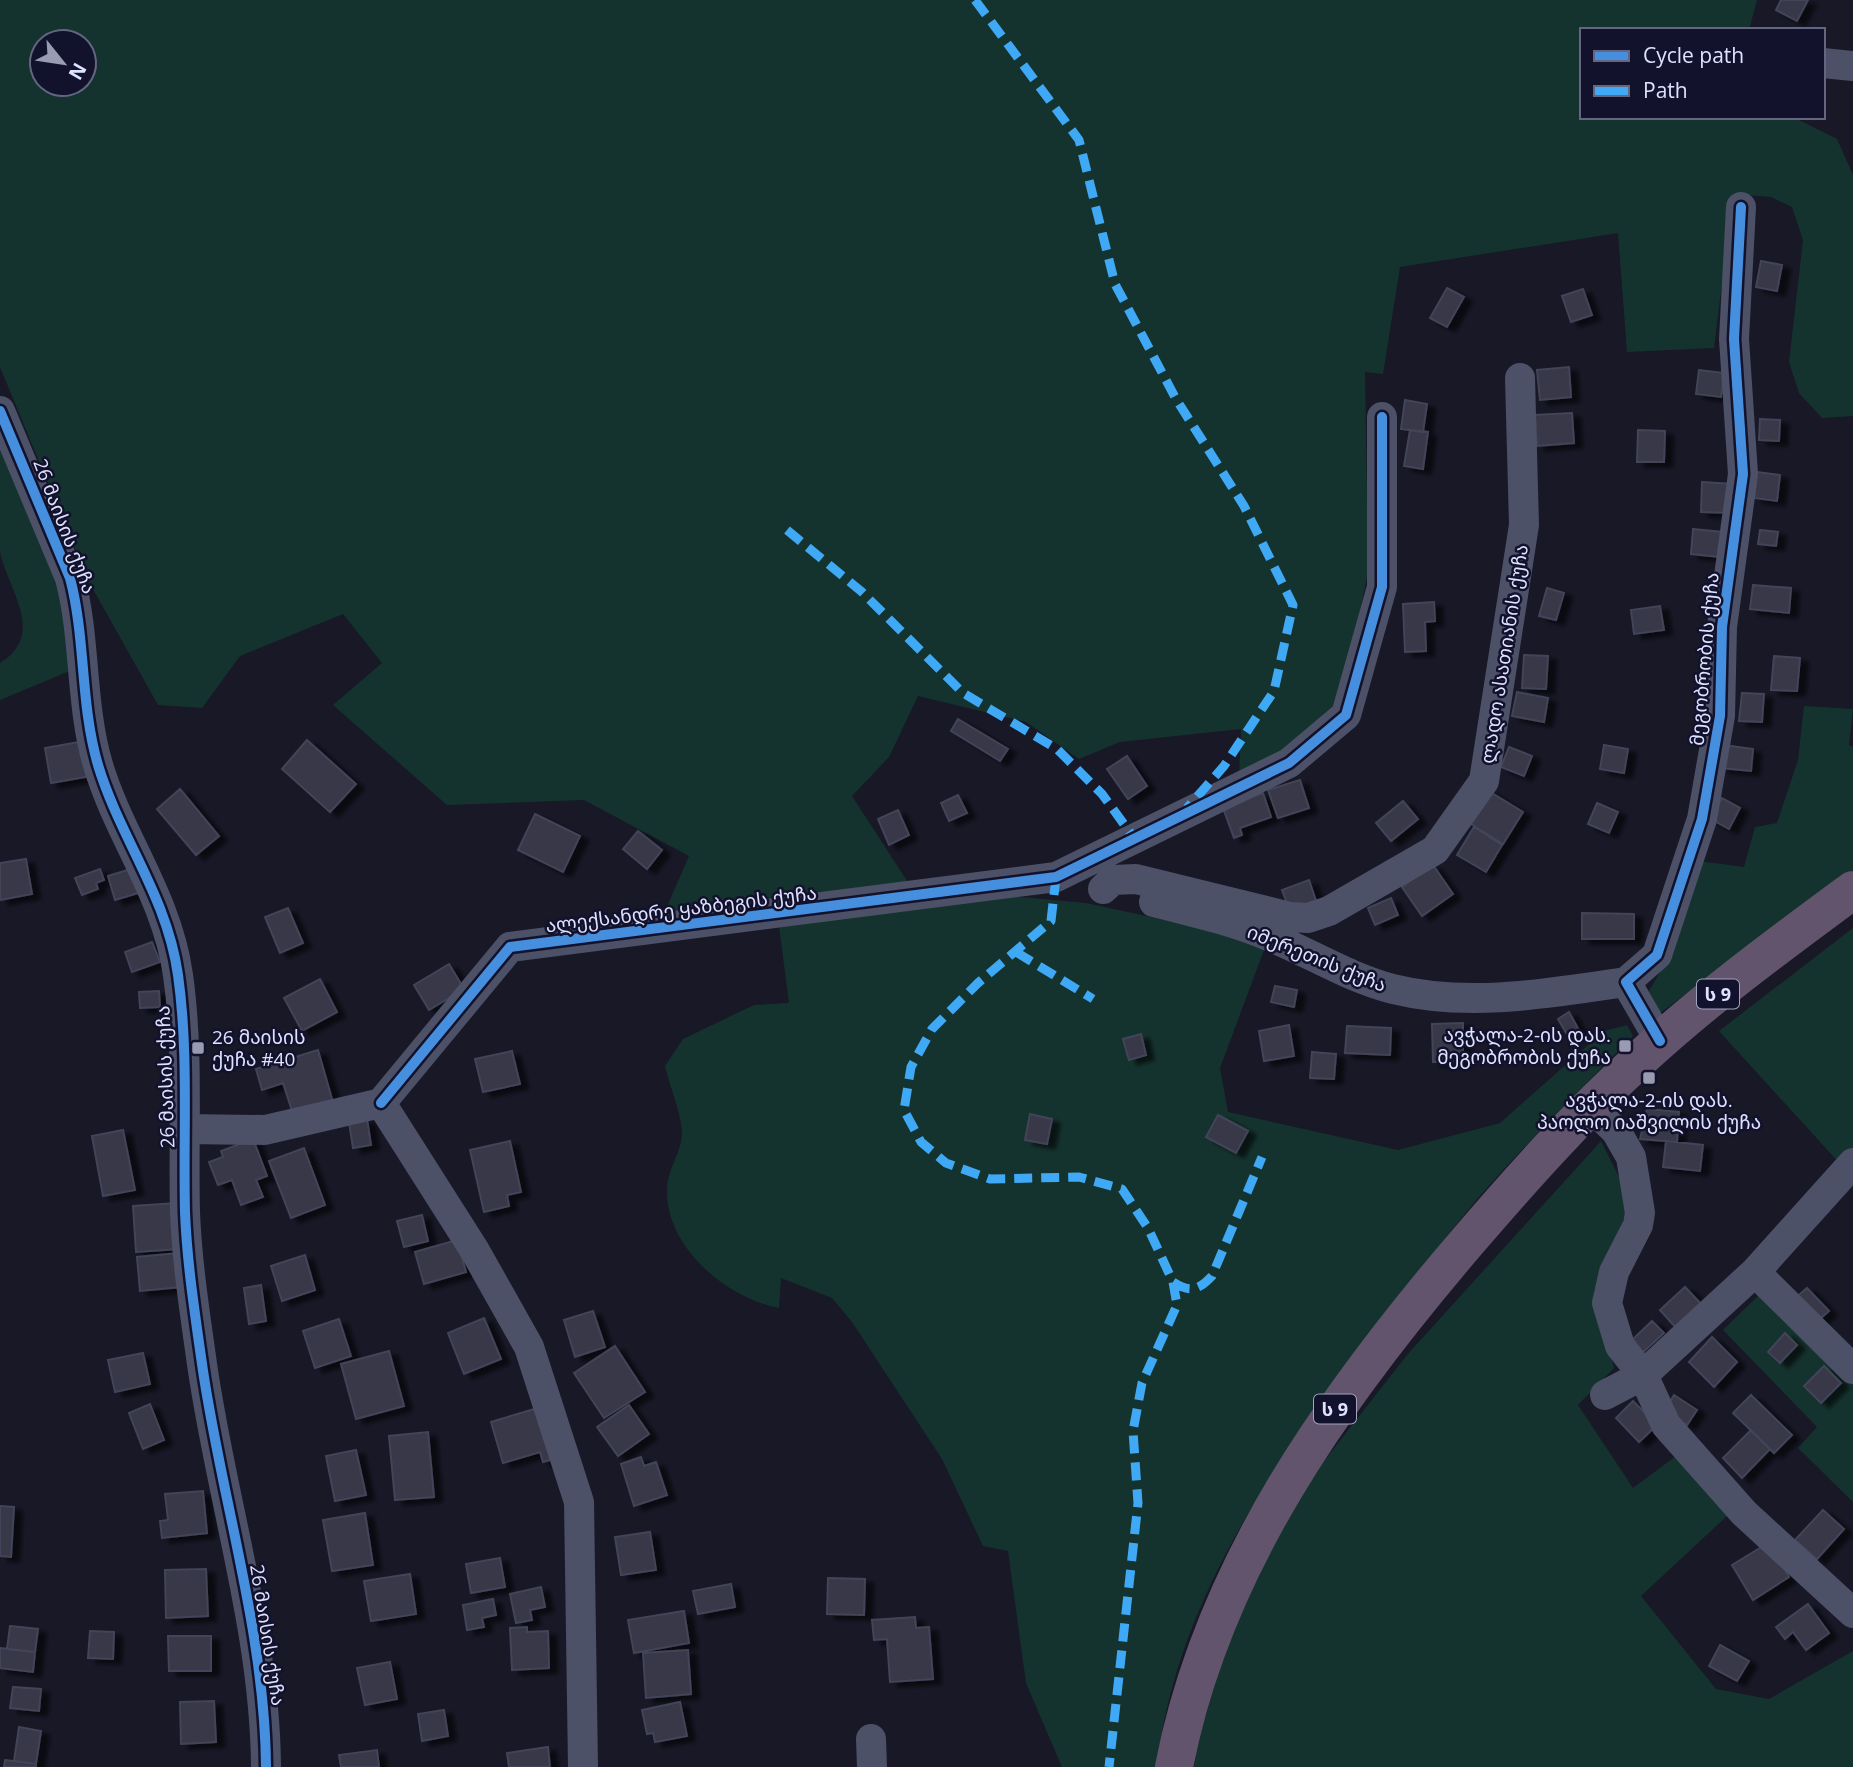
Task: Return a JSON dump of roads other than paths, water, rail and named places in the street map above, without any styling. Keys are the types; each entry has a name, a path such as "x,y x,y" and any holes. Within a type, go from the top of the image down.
{"highway":[{"name":"ს 9","path":"1174,1767 1194,1681 1209,1639 1250,1551 1310,1448 1351,1386 1418,1300 1513,1188 1591,1107 1660,1041 1758,961 1853,890"}],"street":[{"path":"1825,62 1853,66"},
{"name":"მეგობრობის ქუჩა","path":"1626,982 1657,955 1702,819 1720,716 1721,627 1743,474 1734,339 1741,207"},
{"name":"ლადო ასათიანის ქუჩა","path":"1103,890 1112,880 1136,879 1290,917 1308,918 1366,891 1435,850 1484,781 1524,525 1520,378"},
{"name":"26 მაისის ქუჩა","path":"0,411 70,578 77,606 89,723 100,770 157,894 178,975 185,1056 186,1217 202,1367 255,1650 266,1767"},
{"path":"1055,877 1289,764 1346,715 1382,587 1382,417"},
{"name":"იმერეთის ქუჩა","path":"1055,877 1248,928 1366,981 1396,990 1452,998 1498,997 1626,982"},
{"name":"ალექსანდრე ყაზბეგის ქუჩა","path":"381,1103 510,947 1055,877"},
{"path":"1626,982 1660,1041"},
{"path":"184,1129 265,1130 381,1103 475,1251 529,1348 579,1502 583,1767"},
{"path":"1591,1107 1616,1131 1631,1157 1640,1213 1639,1225 1614,1272 1608,1303 1620,1346 1643,1375 1666,1425 1744,1513 1853,1613"},
{"path":"1605,1395 1643,1375 1755,1272 1853,1163"},
{"path":"1755,1272 1853,1369"}],"place":[{"name":"ავჭალა-2-ის დას. მეგობრობის ქუჩა","path":"1625,1046"},
{"name":"26 მაისის ქუჩა #40","path":"198,1048"},
{"name":"ავჭალა-2-ის დას. პაოლო იაშვილის ქუჩა","path":"1649,1078"}]}
